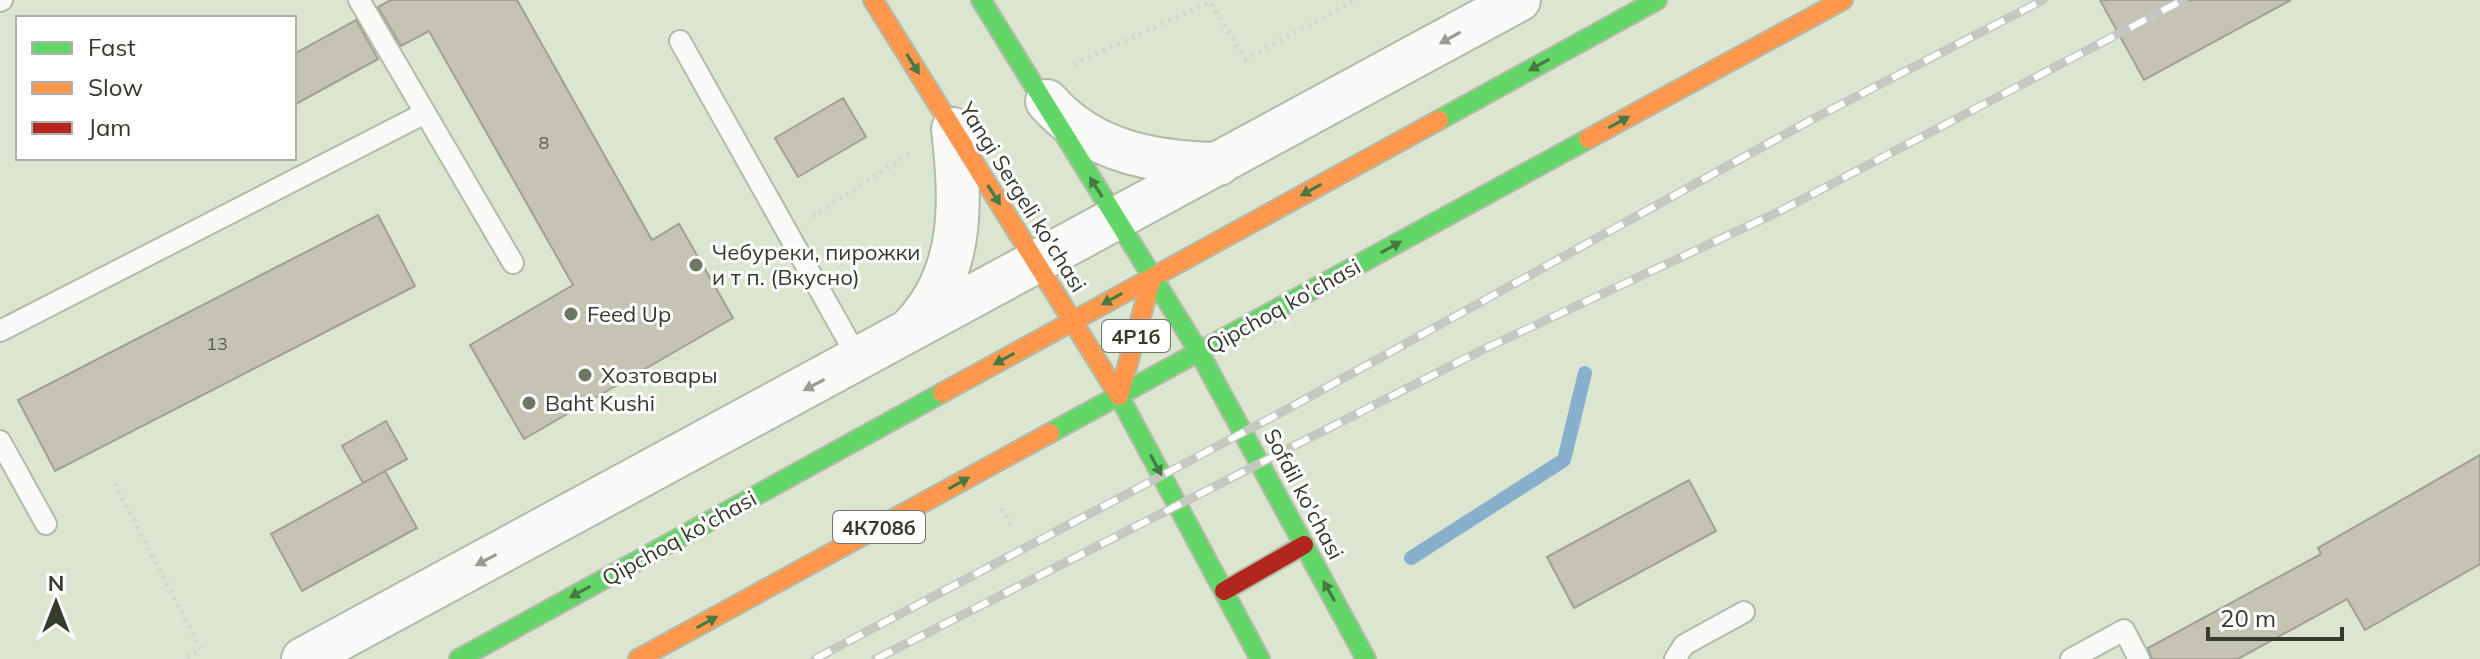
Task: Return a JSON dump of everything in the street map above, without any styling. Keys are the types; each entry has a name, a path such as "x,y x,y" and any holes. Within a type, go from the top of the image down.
{"main road":[{"name":"Yangi Sergeli ko'chasi","path":"873,0 1119,396"},
{"path":"981,0 1050,76 1117,221 1199,352"},
{"name":"Qipchoq ko'chasi","path":"459,659 1657,0"},
{"name":"Qipchoq ko'chasi","path":"638,659 1843,0"},
{"name":"4Р1б","path":"1119,396 1152,277"},
{"name":"Sofdil ko'chasi","path":"1199,352 1366,659"},
{"path":"1119,396 1260,659"},
{"path":"1224,591 1304,545"}],"street":[{"path":"303,659 1117,221 1519,0"},
{"path":"1050,76 1079,130 1110,147 1154,160 1220,164"},
{"path":"907,333 929,309 951,264 960,186 953,129"}],"lane":[{"path":"359,0 513,263"},
{"path":"680,41 859,360"},
{"path":"0,331 425,113"},
{"path":"0,441 46,524"},
{"path":"1675,659 1684,645 1744,612"},
{"path":"2071,659 2124,630 2139,659"}],"path":[{"path":"1050,76 1210,2 1245,59 1356,0"},
{"path":"788,233 916,149"},
{"path":"115,484 201,649 183,659"},
{"path":"1001,507 1011,525"}],"building":[{"path":"391,0 517,0 652,240 679,224 733,318 524,439 470,345 573,285 429,31 401,46 378,7"},
{"path":"2100,0 2291,0 2144,80"},
{"path":"356,20 378,59 296,104 296,53"},
{"path":"843,98 866,137 798,177 775,138"},
{"path":"378,215 415,286 55,471 18,400"},
{"path":"386,421 407,459 363,483 342,446"},
{"path":"2480,455 2480,564 2365,630 2347,599 2238,659 2152,659 2148,648 2321,554 2318,548"},
{"path":"385,471 417,528 302,591 271,534"},
{"path":"1689,480 1716,531 1574,608 1547,557"}],"waterway":[{"path":"1411,558 1564,460 1585,373"}],"railway":[{"path":"815,659 1280,413 1809,121 2043,0"},
{"path":"876,659 1484,349 1778,212 2183,0"}],"traffic: fast":[{"path":"981,0 1199,352"},
{"path":"1439,120 1657,0"},
{"path":"1050,433 1588,139"},
{"path":"1199,352 1366,659"},
{"path":"459,659 942,393"},
{"path":"1119,396 1260,659"}],"traffic: slow":[{"path":"873,0 1119,396"},
{"path":"1588,139 1843,0"},
{"path":"942,393 1439,120"},
{"path":"1119,396 1152,277"},
{"path":"638,659 1050,433"}],"traffic: jam":[{"path":"1224,591 1304,545"}],"place":[{"name":"Чебуреки, пирожки и т п. (Вкусно)","path":"696,265"},
{"name":"Feed Up","path":"571,314"},
{"name":"Хозтовары","path":"585,375"},
{"name":"Baht Kushi","path":"529,403"}]}
